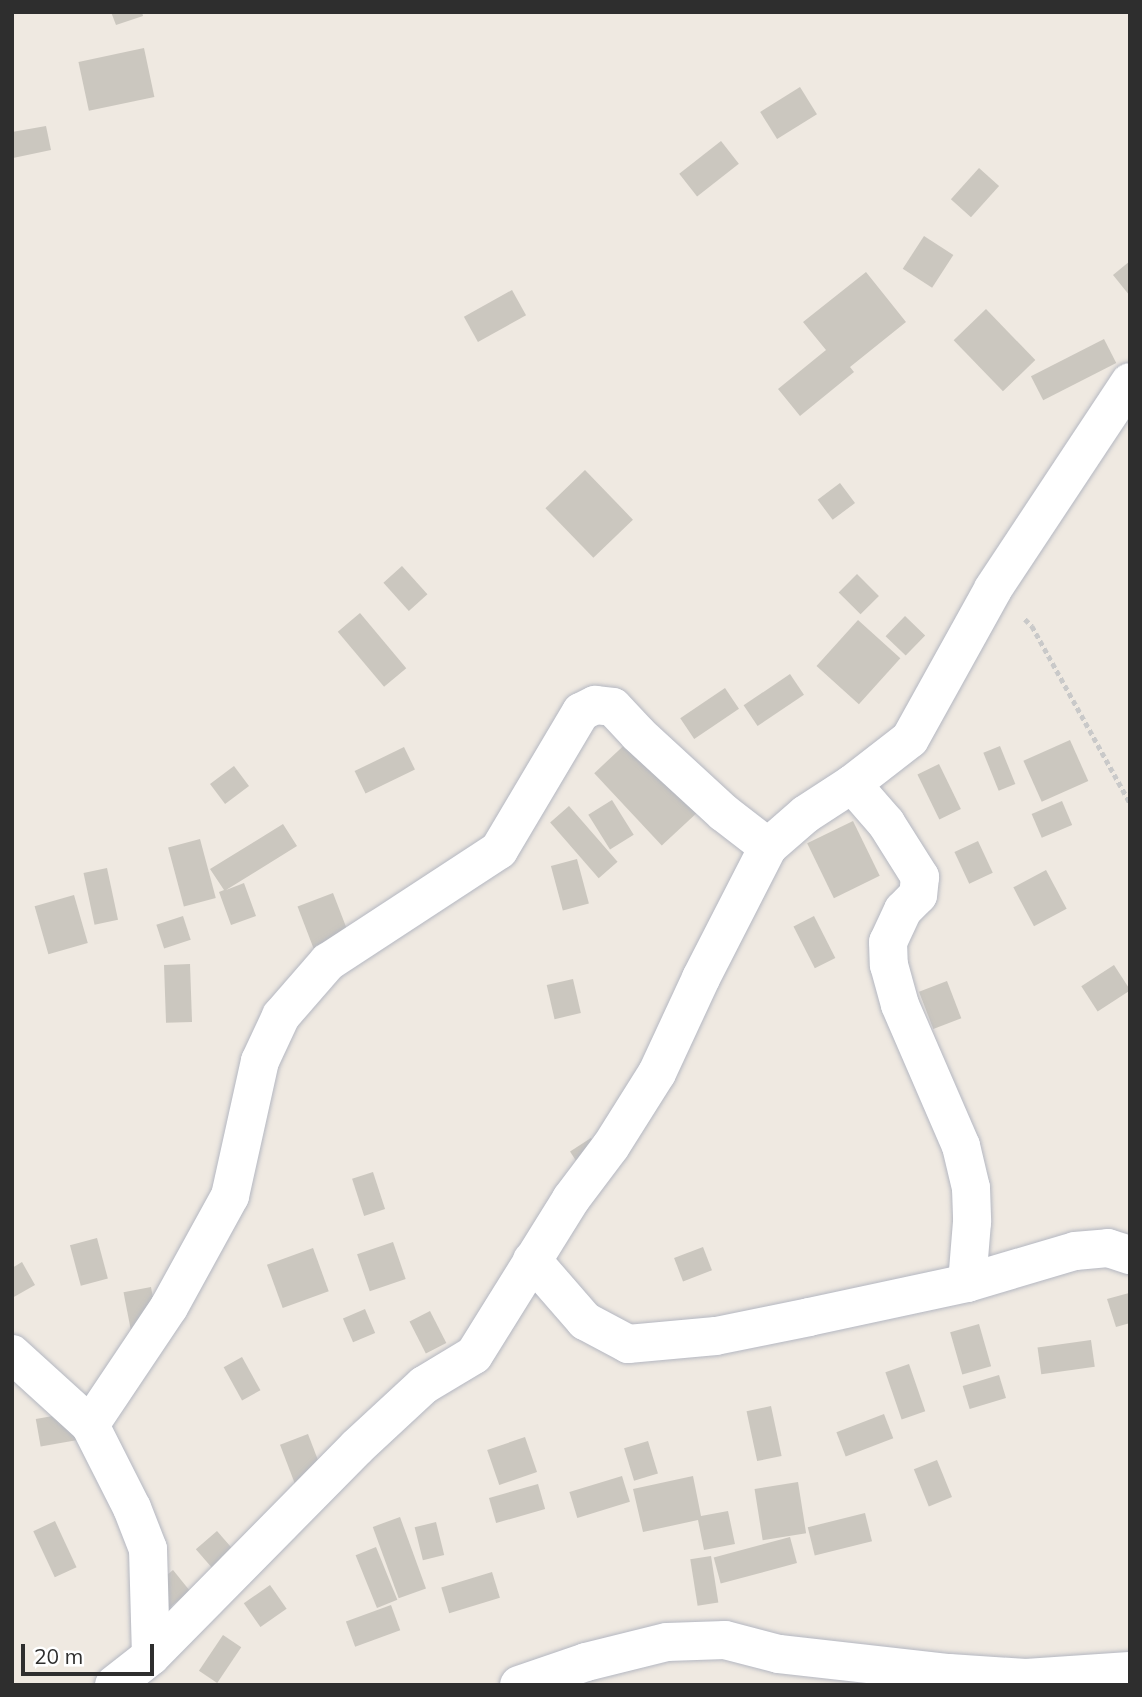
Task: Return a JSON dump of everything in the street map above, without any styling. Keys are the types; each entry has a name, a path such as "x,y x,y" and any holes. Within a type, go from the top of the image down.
{"street":[{"path":"114,1685 151,1656 357,1447 424,1385 474,1355 571,1199 611,1146 656,1073 768,848 806,814 852,784 910,739 993,589 1130,382"},
{"path":"90,1425 169,1307 230,1196 260,1061 281,1016 328,962 499,850 581,712 595,705 613,707 638,734 724,813 768,848"},
{"path":"852,784 886,823 920,877 918,895 903,910 888,942 889,965 900,1005 961,1146 971,1188 968,1283"},
{"path":"532,1260 585,1321 628,1344 716,1336 968,1283 1075,1251 1108,1248 1130,1255"},
{"path":"12,1354 90,1425 132,1508 148,1549 151,1656"},
{"path":"519,1685 586,1662 667,1642 725,1640 779,1654 949,1674 1026,1678 1130,1671"}],"path":[{"path":"993,589 1032,626 1130,803"}],"building":[{"path":"111,12 142,12 143,16 116,25"},
{"path":"144,48 154,97 89,111 78,62"},
{"path":"800,87 817,114 777,139 760,112"},
{"path":"46,126 51,150 13,158 12,132"},
{"path":"721,141 739,164 697,196 679,174"},
{"path":"979,168 999,186 971,217 951,199"},
{"path":"924,236 953,255 932,288 903,269"},
{"path":"1130,261 1130,296 1113,275"},
{"path":"866,272 906,322 850,367 854,372 800,416 778,389 826,350 803,322"},
{"path":"512,290 526,315 478,342 464,317"},
{"path":"986,309 1035,360 1003,391 954,340"},
{"path":"1104,339 1116,363 1043,400 1031,376"},
{"path":"585,470 633,520 593,558 545,508"},
{"path":"840,483 855,503 833,520 818,500"},
{"path":"402,566 427,594 409,611 383,583"},
{"path":"857,574 879,596 861,614 839,592"},
{"path":"360,613 406,668 384,687 338,632"},
{"path":"905,616 925,635 906,656 886,636"},
{"path":"858,620 900,658 859,704 817,666"},
{"path":"790,674 804,695 758,726 744,705"},
{"path":"725,688 739,709 694,739 680,718"},
{"path":"633,737 701,809 662,846 594,773"},
{"path":"1070,740 1088,781 1042,802 1023,761"},
{"path":"1000,746 1015,784 999,791 983,753"},
{"path":"404,747 415,769 366,794 355,771"},
{"path":"939,764 961,809 939,819 917,775"},
{"path":"234,766 249,786 225,804 210,784"},
{"path":"612,800 634,835 610,850 588,815"},
{"path":"1062,801 1072,825 1042,838 1032,814"},
{"path":"569,806 618,862 599,878 550,822"},
{"path":"853,821 880,876 834,898 807,843"},
{"path":"283,824 297,846 226,890 244,883 256,916 231,925 219,892 224,890 210,869"},
{"path":"200,839 216,898 184,906 168,848"},
{"path":"978,841 993,873 969,884 954,852"},
{"path":"577,859 589,903 563,910 551,866"},
{"path":"107,868 118,920 95,925 84,873"},
{"path":"1046,870 1067,909 1034,926 1013,887"},
{"path":"333,893 351,941 316,954 298,907"},
{"path":"74,895 88,943 48,954 35,906"},
{"path":"183,916 191,940 164,948 156,925"},
{"path":"814,916 835,958 815,968 794,926"},
{"path":"190,964 192,1022 166,1023 164,965"},
{"path":"1114,965 1130,990 1098,1011 1081,986"},
{"path":"573,979 581,1013 555,1019 547,985"},
{"path":"947,981 961,1018 933,1029 919,992"},
{"path":"591,1138 613,1172 592,1185 570,1152"},
{"path":"373,1172 385,1209 364,1216 352,1179"},
{"path":"97,1238 108,1279 81,1286 70,1245"},
{"path":"393,1242 406,1279 370,1291 357,1254"},
{"path":"703,1247 712,1270 683,1281 674,1258"},
{"path":"313,1248 329,1291 283,1308 267,1265"},
{"path":"22,1262 35,1285 12,1298 12,1268"},
{"path":"151,1287 159,1328 132,1334 124,1292"},
{"path":"1129,1293 1130,1323 1116,1327 1107,1299"},
{"path":"365,1309 375,1333 353,1342 343,1318"},
{"path":"430,1311 446,1343 426,1354 410,1321"},
{"path":"979,1324 991,1366 962,1375 950,1332"},
{"path":"1091,1340 1095,1367 1041,1374 1038,1348"},
{"path":"242,1357 260,1390 242,1400 224,1367"},
{"path":"909,1364 925,1411 902,1419 885,1372"},
{"path":"999,1375 1006,1398 970,1409 963,1386"},
{"path":"771,1406 782,1456 757,1461 747,1411"},
{"path":"87,1410 92,1438 41,1447 36,1419"},
{"path":"884,1414 893,1438 846,1457 836,1432"},
{"path":"308,1434 325,1478 297,1489 280,1445"},
{"path":"525,1437 537,1472 499,1485 487,1450"},
{"path":"648,1441 658,1474 634,1481 624,1448"},
{"path":"937,1460 952,1497 929,1506 914,1469"},
{"path":"622,1476 630,1502 577,1518 569,1492"},
{"path":"693,1476 701,1516 728,1511 735,1544 704,1550 698,1520 643,1532 633,1489"},
{"path":"798,1482 806,1533 763,1540 755,1489"},
{"path":"538,1484 545,1509 496,1523 489,1498"},
{"path":"865,1513 872,1541 815,1555 808,1527"},
{"path":"400,1517 426,1588 399,1598 373,1527"},
{"path":"55,1521 77,1567 55,1577 33,1531"},
{"path":"436,1522 444,1555 423,1560 415,1527"},
{"path":"217,1531 248,1567 227,1586 196,1549"},
{"path":"790,1537 797,1563 721,1584 714,1557"},
{"path":"376,1547 397,1600 377,1608 356,1555"},
{"path":"711,1556 718,1602 698,1606 690,1559"},
{"path":"173,1570 190,1591 151,1622 134,1601"},
{"path":"492,1572 500,1598 449,1613 441,1587"},
{"path":"270,1585 287,1609 260,1627 244,1603"},
{"path":"391,1605 400,1630 355,1647 346,1621"},
{"path":"223,1635 241,1647 217,1683 199,1671"}]}
